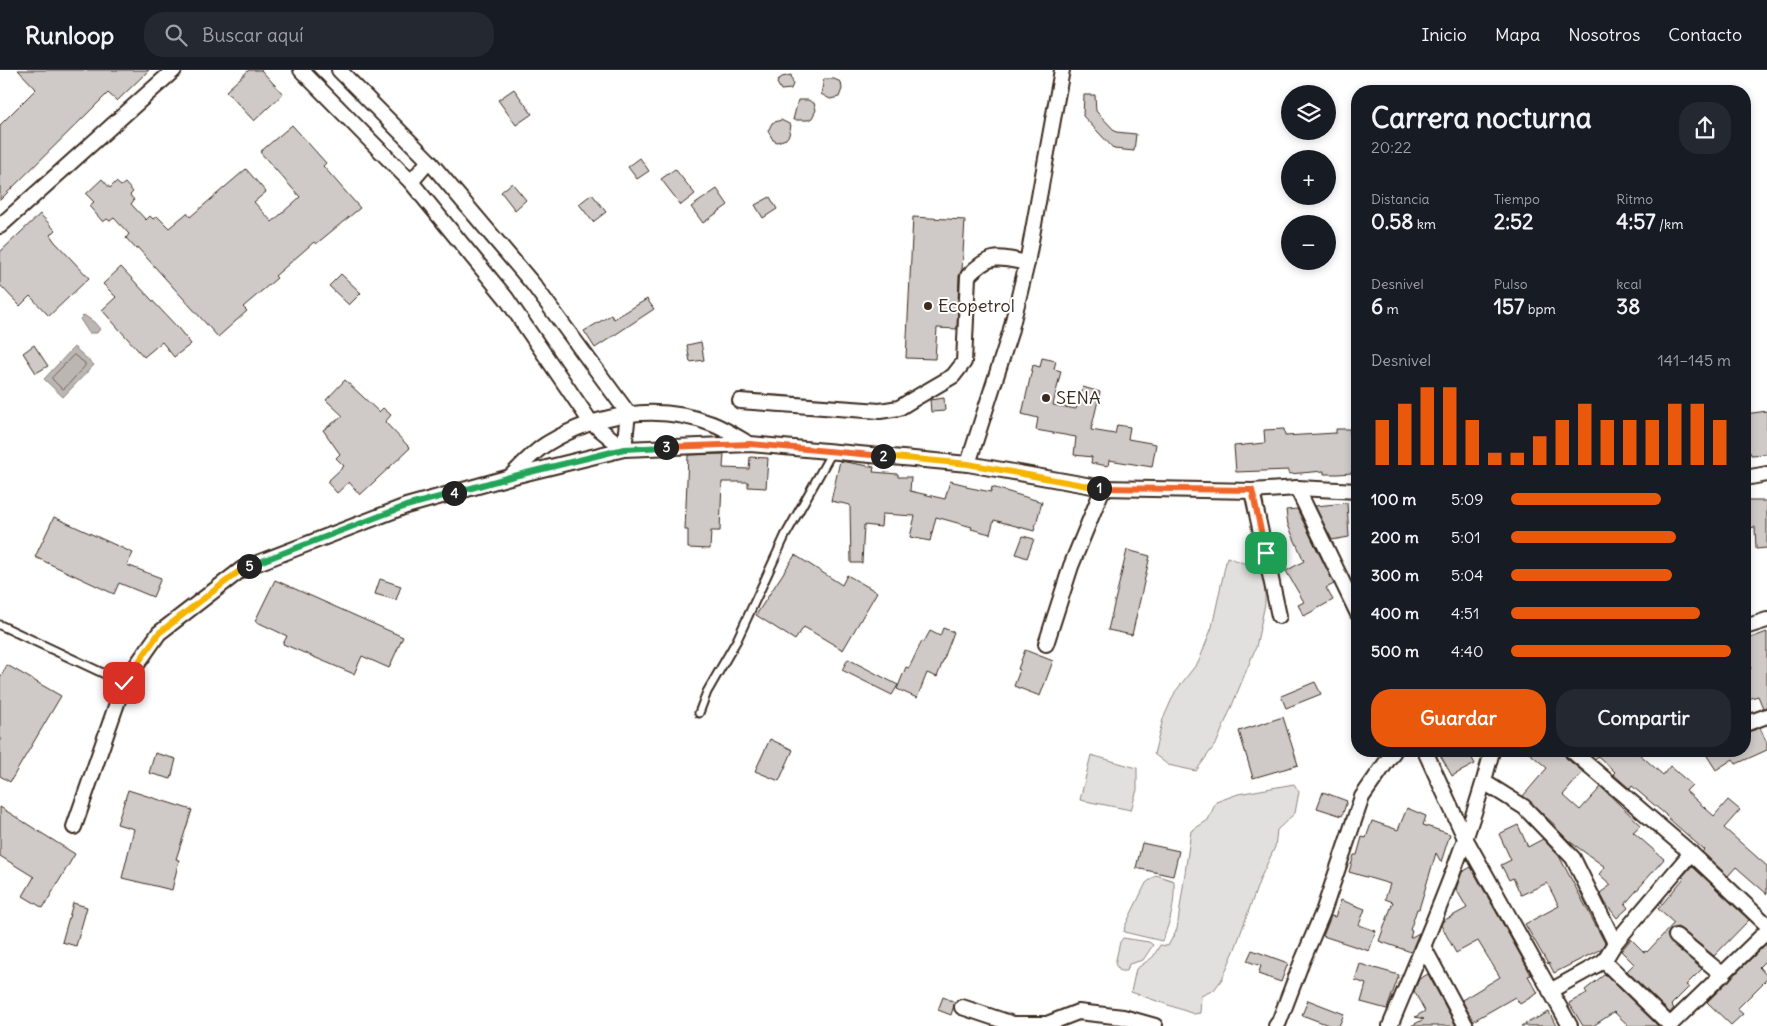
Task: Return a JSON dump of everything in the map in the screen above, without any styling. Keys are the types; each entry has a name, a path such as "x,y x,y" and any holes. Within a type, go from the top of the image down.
{"street":[{"path":"0,226 174,70"},
{"path":"301,70 411,182 506,298 590,421 624,449"},
{"path":"339,70 430,162 533,284 628,413 624,449"},
{"path":"968,464 1010,333 1027,263 1062,70"},
{"path":"411,182 430,162"},
{"path":"740,401 880,411 898,408 953,376 964,362 968,276 980,264 989,259 1008,259 1027,263"},
{"path":"510,477 546,444 590,421 628,413 671,414 712,424 750,444"},
{"path":"74,827 124,683 159,633 242,569 406,506 510,477 624,449 750,444 968,464 1103,488 1252,490 1297,488 1351,491"},
{"path":"1751,477 1767,474"},
{"path":"1046,644 1070,566 1103,488"},
{"path":"1297,488 1351,600"},
{"path":"1252,490 1279,616"},
{"path":"1751,625 1767,620"},
{"path":"1751,722 1767,716"},
{"path":"1276,1026 1280,1022 1301,964 1323,912 1362,797 1390,757"},
{"path":"1428,757 1465,838 1570,1026"},
{"path":"1390,1026 1465,838 1490,757"},
{"path":"1579,757 1691,854 1767,925"},
{"path":"1484,782 1524,807 1573,858 1615,943"},
{"path":"1550,991 1604,961 1615,943 1691,854"},
{"path":"1604,961 1669,1026 1767,930"},
{"path":"1676,936 1723,975"},
{"path":"1423,946 1466,1026"},
{"path":"962,1007 1013,1024 1046,1025 1078,1012 1123,1017 1155,1026"}],"lane":[{"path":"698,713 707,692 737,640 785,536 832,451"},
{"path":"0,625 124,683"}],"shaded area":[{"path":"1227,557 1257,568 1265,582 1265,604 1256,647 1217,742 1196,771 1168,765 1154,754 1163,719 1175,692 1199,661 1212,627"},
{"path":"1091,755 1137,768 1137,790 1131,810 1080,800"},
{"path":"1294,784 1299,792 1295,813 1277,830 1275,847 1260,879 1235,949 1222,979 1214,990 1201,996 1200,1013 1194,1014 1131,992 1136,969 1153,957 1160,945 1168,946 1177,929 1191,831 1208,820 1216,802 1238,794"},
{"path":"1156,875 1174,881 1172,912 1162,941 1124,932 1125,926 1146,883"},
{"path":"1123,938 1149,942 1153,945 1143,960 1129,964 1127,971 1120,971 1115,964 1120,942"}],"water":[{"path":"84,315 100,329 97,333 89,333 80,319"},
{"path":"74,347 94,365 63,397 44,379"}],"building":[{"path":"18,70 149,70 117,101 108,93 0,200 0,125 36,89"},
{"path":"249,70 261,70 283,94 254,121 226,91"},
{"path":"791,75 793,84 791,89 781,90 777,83 779,79"},
{"path":"824,79 834,79 841,82 842,89 839,97 830,99 821,94"},
{"path":"514,89 532,114 516,125 498,100"},
{"path":"1084,95 1095,95 1096,111 1116,132 1136,134 1134,151 1114,149 1083,116"},
{"path":"798,100 808,100 814,103 816,110 812,118 808,120 793,120"},
{"path":"781,120 791,125 786,139 777,142 773,140 768,131 772,123"},
{"path":"292,125 326,163 323,166 360,208 316,244 314,242 275,276 277,278 243,307 247,311 218,337 137,247 136,249 126,238 129,234 114,218 103,222 89,206 94,202 86,194 102,179 110,188 116,182 121,186 125,183 133,192 130,195 134,200 131,204 146,220 150,216 153,219 157,216 169,228 187,213 190,217 246,169 266,192 254,202 272,222 300,197 260,152"},
{"path":"640,158 649,171 637,179 628,167"},
{"path":"675,169 695,194 681,205 661,179"},
{"path":"512,183 526,200 515,210 501,192"},
{"path":"717,189 728,205 703,223 691,207"},
{"path":"592,194 606,212 593,222 579,204"},
{"path":"770,197 777,209 763,218 755,205"},
{"path":"40,214 55,230 50,235 55,242 89,278 49,316 30,296 20,306 0,285 0,252"},
{"path":"913,217 965,220 962,270 959,276 957,329 937,328 935,359 906,358"},
{"path":"121,267 191,344 174,357 162,342 144,357 102,310 116,297 103,284"},
{"path":"341,274 361,293 349,305 329,286"},
{"path":"647,299 654,309 595,348 584,331 611,315 614,319"},
{"path":"701,342 704,360 690,362 687,345"},
{"path":"34,345 48,366 36,373 23,353"},
{"path":"1042,358 1056,361 1054,369 1061,371 1053,405 1076,409 1083,387 1100,392 1091,430 1115,434 1117,425 1130,427 1128,439 1156,444 1152,467 1109,460 1108,466 1091,463 1092,457 1074,455 1076,437 1036,430 1038,418 1022,414 1033,365 1040,367"},
{"path":"345,380 379,412 383,408 391,415 385,422 410,448 360,495 349,482 337,493 327,482 344,466 336,458 340,454 323,430 343,416 326,400"},
{"path":"944,398 945,411 931,412 930,400"},
{"path":"1767,411 1767,454 1751,455 1751,413"},
{"path":"1284,429 1285,436 1336,433 1336,429 1350,429 1351,473 1324,474 1324,471 1289,474 1289,470 1236,472 1234,446 1265,443 1264,430"},
{"path":"724,454 723,468 749,469 750,457 768,458 766,488 748,487 748,482 722,482 720,531 711,531 710,549 688,548 688,530 685,530 688,455"},
{"path":"840,461 874,467 873,472 898,474 898,477 911,477 910,491 945,499 950,481 966,485 966,487 991,492 992,487 1042,502 1034,531 994,520 990,534 936,517 930,541 910,537 915,516 882,514 881,527 864,525 862,563 851,563 850,505 831,501"},
{"path":"1751,501 1767,501 1767,548 1756,549 1755,527 1751,528"},
{"path":"1347,503 1349,537 1332,540 1315,506"},
{"path":"1297,509 1334,584 1326,588 1333,600 1304,616 1298,605 1304,602 1286,571 1304,561 1288,525 1286,510"},
{"path":"54,517 133,553 127,565 161,578 153,597 119,583 114,594 35,557"},
{"path":"1023,536 1034,539 1027,558 1016,554"},
{"path":"1127,550 1150,556 1132,635 1108,630"},
{"path":"795,555 842,585 847,575 877,592 843,650 804,627 795,640 756,615"},
{"path":"380,579 401,586 396,600 375,594"},
{"path":"275,580 403,637 389,668 362,656 354,674 283,644 287,636 255,621"},
{"path":"943,628 954,632 937,677 927,673 917,698 897,689 906,667 909,668 922,641 924,642 930,631 940,636"},
{"path":"1767,632 1767,707 1763,708 1758,696 1751,698 1751,638"},
{"path":"1025,650 1053,661 1040,696 1014,686"},
{"path":"848,659 898,685 892,695 842,670"},
{"path":"7,665 61,696 10,782 0,776 0,678"},
{"path":"1315,682 1321,694 1286,708 1281,696"},
{"path":"1283,717 1298,765 1253,778 1239,731"},
{"path":"1760,728 1767,743 1767,750 1736,764 1733,759 1716,770 1708,757 1751,757 1751,731"},
{"path":"770,739 793,750 779,781 755,771"},
{"path":"155,753 176,759 171,779 149,773"},
{"path":"1441,757 1471,757 1475,764 1452,776"},
{"path":"1534,757 1566,757 1583,772 1563,795 1580,810 1601,787 1641,825 1633,832 1664,859 1625,904 1628,908 1617,918 1600,893 1611,885 1599,874 1605,867 1569,841 1557,827 1523,796 1547,768"},
{"path":"1599,757 1643,757 1663,775 1670,766 1692,785 1686,791 1714,816 1728,800 1740,810 1724,828 1767,866 1767,894 1736,867 1728,876 1702,852 1704,850 1666,815 1632,786 1630,789 1613,774 1615,772"},
{"path":"128,790 192,810 176,859 179,860 172,890 122,878 134,829 117,824"},
{"path":"1323,792 1347,801 1342,816 1317,808"},
{"path":"0,807 75,854 43,908 23,896 34,877 0,856"},
{"path":"1407,808 1426,816 1423,825 1450,834 1441,862 1436,853 1419,909 1417,909 1410,930 1412,931 1410,938 1419,933 1411,952 1379,941 1393,902 1385,899 1390,884 1349,872 1354,855 1357,855 1362,837 1366,838 1372,821 1398,830"},
{"path":"1518,825 1528,847 1543,839 1559,856 1605,943 1601,949 1554,973 1525,924 1559,906 1547,883 1521,895 1513,878 1509,880 1501,865 1511,860 1499,834"},
{"path":"1142,843 1179,851 1173,876 1136,868"},
{"path":"1692,866 1749,920 1714,956 1681,929 1677,927 1670,930 1667,935 1670,942 1702,969 1686,985 1689,987 1671,1005 1674,1008 1670,1013 1627,971 1634,964 1621,951 1631,939 1644,952 1647,952 1674,923 1658,909"},
{"path":"1471,867 1526,965 1531,975 1528,976 1538,993 1520,1004 1515,997 1473,1021 1462,1000 1500,977 1478,941 1456,953 1441,925 1443,921 1467,908 1456,889 1462,872"},
{"path":"1341,900 1365,909 1359,925 1376,931 1369,951 1323,936 1331,916 1335,917"},
{"path":"73,903 87,907 76,946 62,942"},
{"path":"1767,943 1767,964 1765,961 1759,967 1767,976 1767,979 1737,1009 1743,1014 1731,1025 1707,1002"},
{"path":"1252,950 1288,963 1281,982 1258,974 1261,966 1247,961"},
{"path":"1360,964 1399,975 1387,1009 1361,1002 1366,984 1355,980"},
{"path":"1428,974 1456,1026 1411,1026 1424,1019 1415,1017 1425,1011 1414,991 1419,979"},
{"path":"1605,974 1658,1026 1629,1026 1614,1012 1593,1026 1583,1026 1569,1003 1587,993 1585,990"},
{"path":"943,997 955,1002 951,1015 938,1010"},
{"path":"1308,1000 1344,1014 1339,1026 1331,1026 1302,1015"},
{"path":"1549,1012 1556,1026 1521,1026"}],"place":[{"name":"Ecopetrol","path":"928,306"},
{"name":"SENA","path":"1046,398"}],"route":[{"path":"124,683 159,633 242,569 406,506 510,477 624,449 750,444 968,464 1103,488 1252,490 1266,553"}]}
